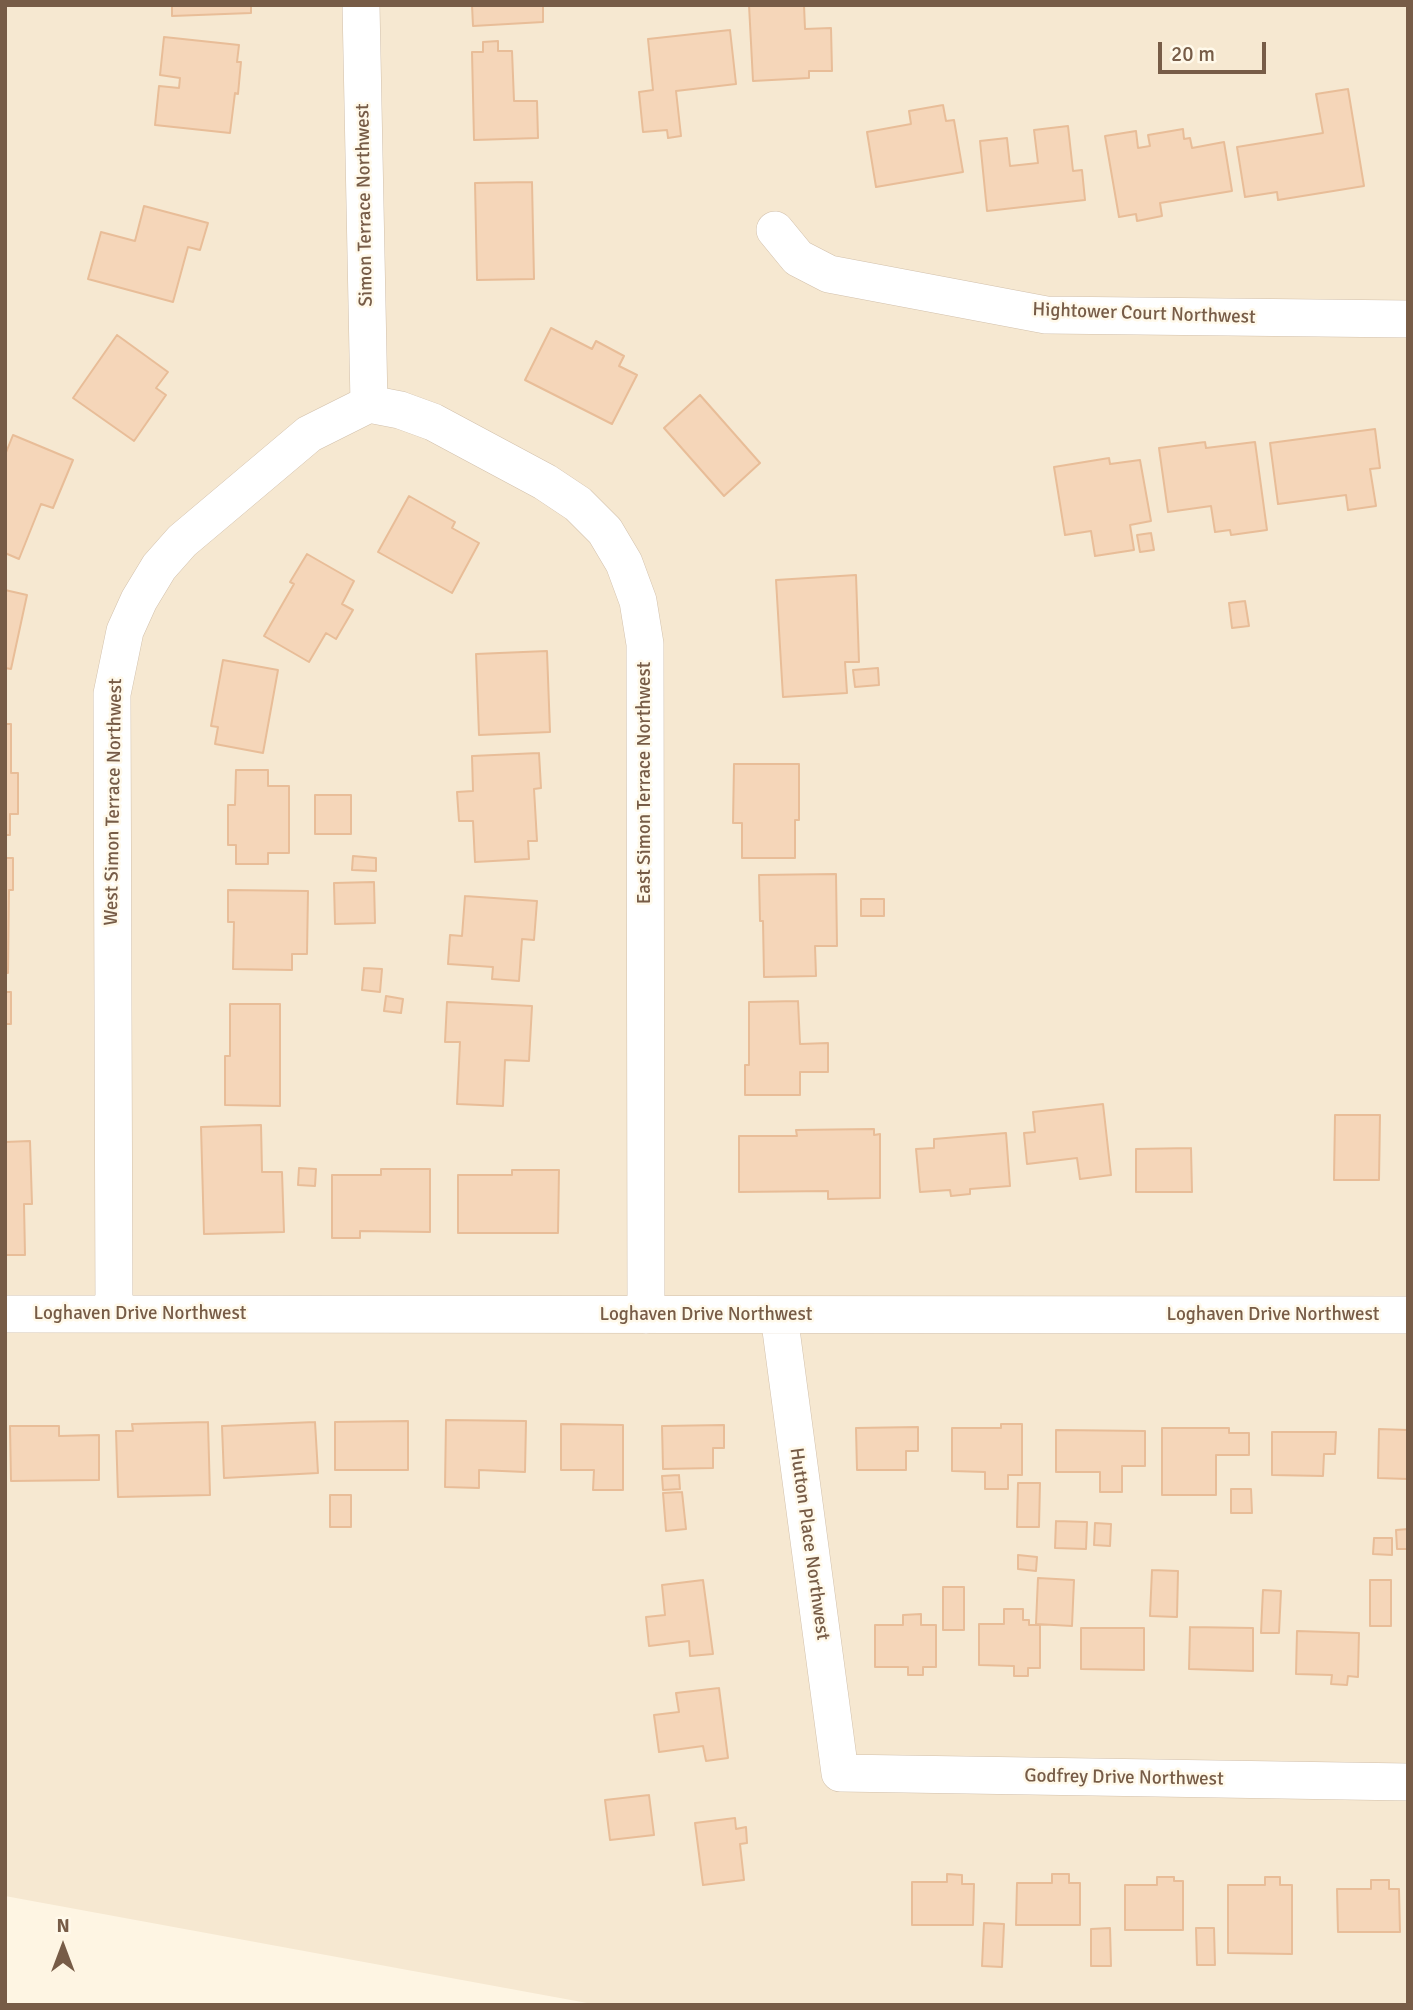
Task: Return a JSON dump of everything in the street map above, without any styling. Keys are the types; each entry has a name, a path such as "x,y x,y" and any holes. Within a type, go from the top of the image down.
{"street":[{"name":"Simon Terrace Northwest","path":"361,5 369,404"},
{"name":"Hightower Court Northwest","path":"775,230 798,258 830,274 1046,315 1408,319"},
{"name":"West Simon Terrace Northwest","path":"114,1314 112,694 125,632 159,567 182,541 309,434 369,404"},
{"name":"East Simon Terrace Northwest","path":"369,404 400,410 433,422 545,482 578,504 605,531 624,563 638,601 645,644 646,1315"},
{"name":"Loghaven Drive Northwest","path":"5,1314 1408,1315"},
{"name":"Hutton Place Northwest","path":"779,1315 840,1773"},
{"name":"Godfrey Drive Northwest","path":"840,1773 1408,1782"}],"shaded area":[{"path":"5,5 1408,5 1408,2005 598,2005 5,1896"}],"building":[{"path":"172,5 251,5 251,13 172,16"},
{"path":"472,5 543,5 543,22 473,26"},
{"path":"749,5 804,5 805,29 831,28 832,71 809,71 809,78 753,81"},
{"path":"730,30 736,84 676,91 681,136 668,138 667,130 643,132 639,92 653,90 648,39"},
{"path":"164,37 239,45 237,62 241,62 238,94 235,93 230,133 155,125 159,86 179,88 180,78 160,75"},
{"path":"498,41 498,51 512,51 514,101 537,101 538,138 474,140 472,52 483,52 483,42"},
{"path":"1348,89 1364,186 1278,200 1277,192 1245,197 1237,147 1323,133 1316,94"},
{"path":"943,105 946,121 954,120 963,172 876,187 867,132 911,124 909,111"},
{"path":"1068,126 1073,171 1082,170 1085,200 987,211 980,141 1007,138 1010,166 1038,163 1034,130"},
{"path":"1183,129 1184,139 1190,138 1192,148 1224,142 1232,191 1160,203 1162,216 1137,221 1136,214 1119,217 1105,136 1136,131 1138,148 1150,146 1148,135"},
{"path":"532,182 534,279 477,280 475,183"},
{"path":"144,206 208,223 200,250 188,247 173,302 88,279 101,232 135,241"},
{"path":"551,328 592,349 596,341 624,356 619,366 637,375 612,424 525,380"},
{"path":"117,335 168,372 156,388 166,395 134,441 73,398"},
{"path":"700,395 760,463 724,496 664,428"},
{"path":"1375,429 1380,468 1370,469 1376,506 1348,510 1346,495 1278,504 1270,443"},
{"path":"13,435 73,460 53,508 41,504 19,559 5,553 5,455"},
{"path":"1205,442 1206,448 1255,442 1267,530 1231,535 1230,530 1215,532 1211,506 1168,512 1159,448"},
{"path":"1109,458 1110,464 1140,460 1151,521 1130,525 1134,550 1095,556 1091,531 1065,535 1054,467"},
{"path":"409,496 455,522 452,528 479,543 452,593 378,552"},
{"path":"1151,533 1154,550 1140,552 1137,535"},
{"path":"307,554 354,581 342,604 353,610 336,639 326,633 309,662 264,636 294,584 290,582"},
{"path":"856,575 859,662 845,662 847,693 783,697 776,580"},
{"path":"5,590 27,595 11,669 5,668"},
{"path":"1245,601 1249,626 1232,628 1229,603"},
{"path":"547,651 550,732 479,735 476,654"},
{"path":"223,660 278,670 263,753 215,744 218,727 211,726"},
{"path":"878,668 879,685 855,687 853,670"},
{"path":"5,724 11,724 11,773 18,773 18,814 10,814 10,835 5,835"},
{"path":"539,753 541,788 534,789 537,841 528,841 529,859 475,862 473,821 459,821 457,792 473,791 472,756"},
{"path":"734,764 799,764 799,820 795,820 795,858 742,858 742,823 733,823"},
{"path":"236,770 268,770 268,786 289,786 289,853 268,853 268,864 236,864 236,845 228,845 228,805 235,805"},
{"path":"315,795 351,795 351,834 315,834"},
{"path":"353,856 376,858 376,871 352,870"},
{"path":"5,858 13,858 13,890 9,890 8,973 5,973"},
{"path":"836,874 837,946 815,946 816,976 764,977 759,875"},
{"path":"374,882 375,923 335,924 334,883"},
{"path":"228,890 308,891 307,954 292,954 292,970 233,969 234,922 228,922"},
{"path":"465,896 537,901 534,940 522,939 519,981 492,979 493,967 448,964 450,935 462,936"},
{"path":"861,899 884,899 884,916 861,916"},
{"path":"364,968 382,969 380,992 362,990"},
{"path":"5,992 11,992 11,1024 5,1024"},
{"path":"386,996 403,999 401,1013 384,1011"},
{"path":"798,1001 800,1044 828,1043 828,1072 800,1072 800,1095 745,1095 745,1065 749,1065 749,1002"},
{"path":"447,1002 532,1006 529,1061 505,1060 503,1106 457,1104 460,1042 445,1042"},
{"path":"230,1004 280,1004 280,1106 225,1105 225,1056 230,1056"},
{"path":"1103,1104 1111,1175 1080,1179 1077,1158 1027,1164 1024,1133 1035,1132 1033,1112"},
{"path":"1335,1115 1380,1115 1379,1180 1334,1180"},
{"path":"261,1125 262,1172 282,1172 284,1232 204,1234 201,1127"},
{"path":"874,1129 874,1135 880,1134 880,1198 828,1199 828,1191 739,1192 739,1136 797,1136 796,1130"},
{"path":"1006,1133 1010,1186 970,1189 970,1194 951,1196 950,1190 920,1192 916,1149 934,1148 934,1139"},
{"path":"30,1141 32,1204 24,1204 25,1255 5,1255 5,1142"},
{"path":"1191,1148 1192,1192 1136,1192 1136,1149"},
{"path":"299,1168 316,1169 315,1186 298,1185"},
{"path":"381,1169 430,1169 430,1232 360,1231 360,1238 332,1238 332,1175 381,1175"},
{"path":"512,1170 559,1170 558,1233 458,1233 458,1175 512,1175"},
{"path":"446,1420 526,1421 525,1472 479,1470 479,1488 445,1487"},
{"path":"408,1421 408,1470 335,1470 335,1422"},
{"path":"208,1422 210,1495 118,1497 116,1431 133,1431 132,1424"},
{"path":"315,1422 318,1473 224,1478 222,1426"},
{"path":"561,1424 623,1425 623,1490 593,1490 594,1470 561,1470"},
{"path":"1001,1424 1022,1424 1022,1475 1008,1475 1008,1489 985,1489 985,1472 952,1471 952,1428 1001,1428"},
{"path":"724,1425 724,1448 713,1448 713,1468 663,1469 662,1426"},
{"path":"10,1426 59,1426 59,1436 99,1435 99,1480 11,1481"},
{"path":"918,1427 918,1451 906,1451 906,1470 857,1470 856,1428"},
{"path":"1162,1428 1229,1428 1229,1433 1249,1433 1249,1455 1216,1455 1216,1495 1162,1495"},
{"path":"1379,1429 1408,1430 1408,1479 1378,1478"},
{"path":"1056,1430 1145,1431 1145,1466 1122,1466 1122,1492 1100,1492 1100,1472 1056,1472"},
{"path":"1272,1432 1336,1432 1335,1454 1324,1454 1323,1476 1272,1475"},
{"path":"679,1475 680,1489 663,1490 662,1476"},
{"path":"1018,1483 1040,1483 1039,1527 1017,1527"},
{"path":"1231,1489 1251,1489 1252,1513 1231,1513"},
{"path":"682,1492 686,1529 666,1531 663,1493"},
{"path":"330,1495 351,1495 351,1527 330,1527"},
{"path":"1056,1521 1087,1522 1086,1549 1055,1548"},
{"path":"1095,1523 1111,1524 1110,1546 1094,1545"},
{"path":"1408,1529 1408,1549 1397,1549 1396,1530"},
{"path":"1374,1538 1392,1538 1392,1555 1373,1554"},
{"path":"1018,1555 1037,1557 1036,1571 1018,1569"},
{"path":"1152,1570 1178,1571 1177,1617 1150,1616"},
{"path":"1038,1578 1074,1580 1072,1626 1036,1624"},
{"path":"703,1580 713,1654 690,1656 689,1641 649,1646 646,1617 665,1615 662,1585"},
{"path":"1370,1580 1391,1580 1391,1626 1370,1626"},
{"path":"943,1587 964,1587 964,1630 943,1630"},
{"path":"1263,1590 1281,1591 1279,1633 1261,1633"},
{"path":"1004,1609 1023,1609 1023,1620 1029,1620 1029,1625 1040,1625 1040,1668 1028,1668 1028,1676 1014,1676 1014,1666 979,1665 979,1624 1004,1624"},
{"path":"921,1614 921,1625 936,1625 936,1667 923,1667 923,1675 908,1675 908,1667 875,1667 875,1625 903,1625 903,1615"},
{"path":"1190,1627 1253,1628 1253,1671 1189,1669"},
{"path":"1081,1628 1144,1628 1144,1670 1081,1669"},
{"path":"1297,1631 1359,1633 1358,1677 1348,1676 1347,1685 1331,1684 1332,1675 1296,1674"},
{"path":"719,1688 728,1758 706,1761 703,1746 659,1752 654,1715 679,1712 676,1693"},
{"path":"649,1795 654,1835 610,1840 605,1800"},
{"path":"735,1818 736,1829 746,1827 747,1843 740,1844 744,1880 703,1885 695,1823"},
{"path":"947,1874 962,1875 962,1884 974,1884 973,1925 912,1925 912,1882 947,1882"},
{"path":"1052,1874 1069,1874 1069,1883 1080,1883 1080,1925 1016,1925 1017,1883 1052,1883"},
{"path":"1157,1877 1174,1877 1174,1881 1183,1881 1183,1930 1125,1930 1125,1885 1157,1885"},
{"path":"1265,1877 1280,1877 1280,1885 1292,1885 1292,1954 1228,1953 1228,1885 1265,1885"},
{"path":"1371,1880 1389,1880 1389,1889 1399,1889 1400,1932 1338,1932 1337,1889 1371,1889"},
{"path":"984,1923 1004,1924 1002,1967 982,1966"},
{"path":"1110,1928 1111,1966 1091,1966 1091,1929"},
{"path":"1196,1928 1214,1928 1215,1965 1197,1965"}]}
